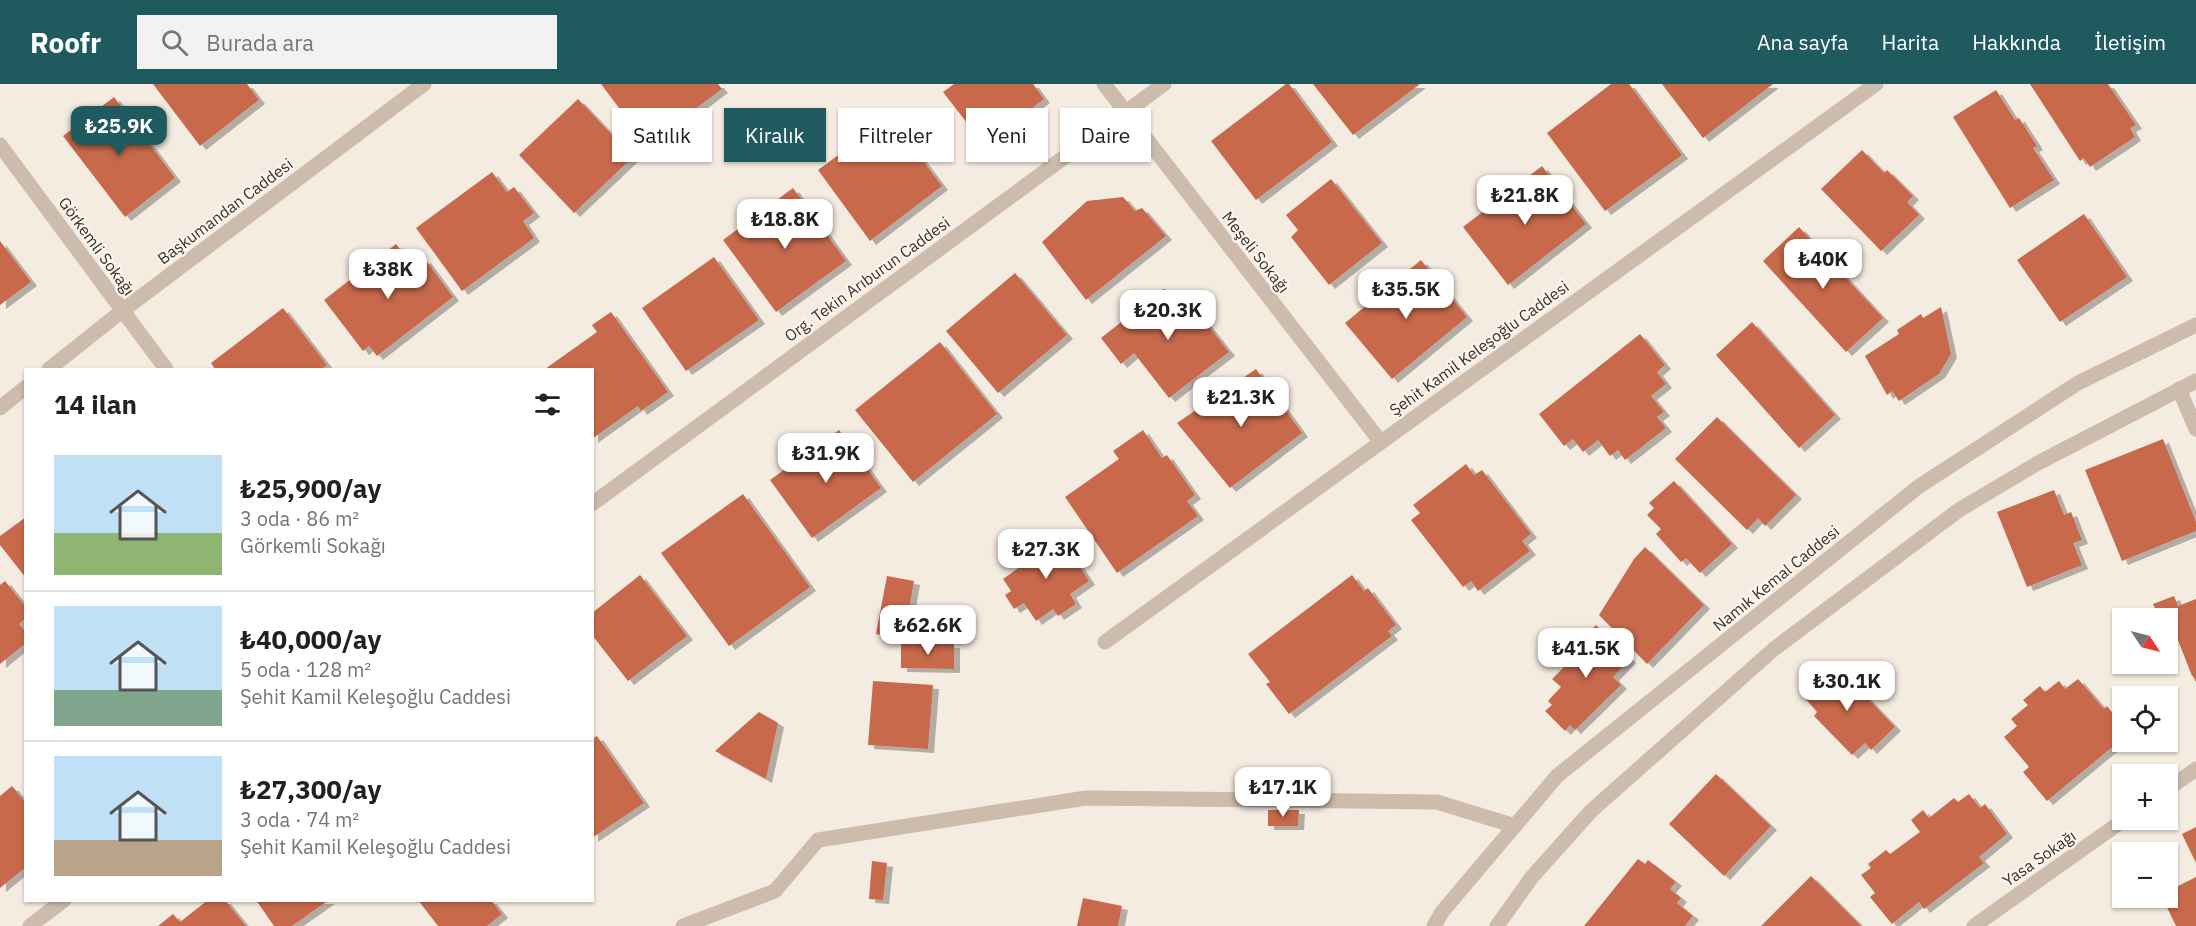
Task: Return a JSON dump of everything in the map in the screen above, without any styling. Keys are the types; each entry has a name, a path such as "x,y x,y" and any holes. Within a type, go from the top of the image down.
{"street":[{"name":"Başkumandan Caddesi","path":"50,368 122,311 424,84"},
{"name":"Meşeli Sokağı","path":"1104,84 1123,108"},
{"name":"Org. Tekin Arıburun Caddesi","path":"1129,108 1164,84"},
{"name":"Şehit Kamil Keleşoğlu Caddesi","path":"1105,642 1876,84"},
{"name":"Görkemli Sokağı","path":"0,145 165,368"},
{"name":"Meşeli Sokağı","path":"1151,145 1380,441"},
{"name":"Org. Tekin Arıburun Caddesi","path":"594,503 1060,159"},
{"name":"Namık Kemal Caddesi","path":"1434,926 1443,912 1557,777 1918,487 2078,383 2196,325"},
{"path":"1497,926 1532,877 1591,811 1774,649 1959,510 2038,463 2196,381"},
{"path":"0,408 24,389"},
{"path":"2179,389 2196,429"},
{"path":"2178,782 2196,769"},
{"path":"683,926 776,891 818,840 1086,798 1437,802 1515,826"},
{"name":"Yasa Sokağı","path":"1974,926 2112,828"},
{"path":"30,926 61,902"}],"building":[{"path":"153,84 247,84 259,100 200,146"},
{"path":"601,84 718,84 722,89 697,108 619,108"},
{"path":"954,84 1033,84 1044,99 1032,108 966,108 966,122 943,92"},
{"path":"1289,84 1332,142 1256,200 1211,141"},
{"path":"1313,84 1420,84 1353,135"},
{"path":"1611,84 1629,84 1682,155 1605,211 1547,133"},
{"path":"1662,84 1773,84 1703,138"},
{"path":"2030,84 2108,84 2136,125 2130,128 2135,137 2090,167 2084,158 2080,161"},
{"path":"1996,90 2015,120 2019,118 2037,146 2033,148 2054,180 2010,208 1953,117"},
{"path":"114,97 175,178 125,217 63,136"},
{"path":"578,99 612,135 612,162 628,162 574,213 519,155"},
{"path":"1862,150 1884,173 1887,170 1913,196 1907,202 1919,215 1881,251 1821,189"},
{"path":"838,155 838,162 924,162 942,186 870,241 818,170"},
{"path":"1542,166 1586,224 1508,285 1463,227"},
{"path":"492,172 507,192 514,187 534,213 523,221 534,238 462,291 416,228"},
{"path":"1331,179 1382,243 1329,285 1291,237 1298,230 1286,215"},
{"path":"793,188 846,261 776,312 723,240"},
{"path":"1123,197 1135,211 1142,208 1166,236 1086,300 1042,242 1087,201"},
{"path":"2084,214 2127,277 2060,322 2017,260"},
{"path":"1799,227 1883,318 1846,352 1763,261"},
{"path":"0,241 31,282 0,305"},
{"path":"396,244 414,267 425,259 453,297 377,356 369,346 363,351 324,300"},
{"path":"714,257 759,320 686,371 642,308"},
{"path":"1421,260 1467,317 1392,379 1345,323"},
{"path":"1015,273 1067,335 998,393 946,331"},
{"path":"1163,289 1199,300 1196,310 1229,352 1169,398 1134,353 1121,364 1101,338"},
{"path":"1941,307 1951,354 1939,374 1899,401 1892,391 1887,395 1865,356 1899,334 1897,330 1921,314 1923,318"},
{"path":"283,308 327,365 322,368 214,368 211,363"},
{"path":"611,312 668,392 641,411 638,406 594,438 594,368 546,368 597,332 592,325"},
{"path":"1752,322 1835,415 1799,448 1716,355"},
{"path":"1640,334 1665,365 1657,372 1666,384 1651,396 1664,412 1657,417 1666,428 1625,460 1618,450 1610,456 1598,440 1583,452 1573,439 1564,446 1539,414"},
{"path":"940,342 997,414 913,482 855,410"},
{"path":"1256,369 1302,433 1230,488 1177,423"},
{"path":"1717,417 1796,495 1765,526 1758,518 1747,530 1675,459"},
{"path":"839,430 881,488 812,538 770,480"},
{"path":"1143,430 1162,458 1167,455 1195,495 1187,501 1198,516 1117,573 1065,497 1119,459 1113,451"},
{"path":"2163,439 2196,522 2196,531 2122,561 2085,470"},
{"path":"1466,464 1474,475 1482,470 1531,534 1522,541 1530,551 1478,591 1471,581 1463,587 1411,520 1420,513 1413,505"},
{"path":"1674,481 1732,544 1700,573 1686,558 1681,562 1656,534 1661,529 1647,515 1654,508 1649,503"},
{"path":"2054,490 2064,515 2071,512 2082,540 2073,543 2082,565 2027,587 1997,512"},
{"path":"743,494 810,587 729,646 661,553"},
{"path":"24,518 24,575 0,545 0,536"},
{"path":"1061,538 1089,581 1070,594 1076,604 1058,616 1053,609 1036,621 1024,603 1014,609 1005,595 1011,591 1003,579 1021,566 1016,559 1038,545 1042,551"},
{"path":"1645,547 1704,605 1647,664 1599,615 1634,559"},
{"path":"640,575 687,636 628,681 594,638 594,611"},
{"path":"1352,575 1364,591 1368,588 1396,625 1388,631 1392,636 1289,714 1266,684 1270,682 1248,654"},
{"path":"887,576 914,581 904,639 876,634"},
{"path":"5,581 24,605 24,620 19,624 24,630 24,645 0,664 0,585"},
{"path":"2174,596 2178,606 2196,599 2196,682 2178,640 2178,608 2155,608 2153,604"},
{"path":"1596,625 1630,659 1613,677 1621,685 1575,730 1570,725 1565,731 1545,711 1552,705 1548,701 1561,687 1552,679 1566,665 1561,660"},
{"path":"901,643 954,644 954,669 901,668"},
{"path":"1836,665 1895,727 1871,750 1865,743 1852,755 1814,716 1817,712 1803,696"},
{"path":"2078,679 2104,709 2107,706 2112,712 2112,747 2047,801 2023,772 2029,767 2004,737 2017,726 2011,719 2028,705 2023,700 2040,686 2045,692 2059,681 2065,689"},
{"path":"873,681 933,685 928,749 868,745"},
{"path":"759,712 778,723 766,779 715,751"},
{"path":"597,736 644,803 594,837 594,738"},
{"path":"1716,774 1771,826 1724,876 1669,824"},
{"path":"12,786 24,801 24,869 0,888 0,796"},
{"path":"1969,794 1980,808 1985,804 2007,834 1979,857 1984,863 1924,909 1919,902 1892,924 1870,897 1875,893 1861,875 1871,868 1868,864 1886,850 1890,854 1920,832 1911,820 1923,810 1929,818 1954,798 1958,802"},
{"path":"1268,810 1299,810 1298,826 1268,826"},
{"path":"2196,827 2196,863 2182,834"},
{"path":"1638,859 1645,864 1648,860 1676,882 1670,889 1681,898 1677,903 1693,916 1685,926 1584,926"},
{"path":"872,861 887,863 883,900 869,899"},
{"path":"1811,876 1861,926 1761,926"},
{"path":"2196,877 2196,926 2176,926 2167,908 2178,908 2178,886"},
{"path":"1083,898 1122,906 1118,926 1077,926"},
{"path":"205,902 227,902 246,926 158,926 173,914 180,922"},
{"path":"257,902 326,902 292,926 274,926"},
{"path":"420,902 493,902 502,914 487,926 438,926"}]}
